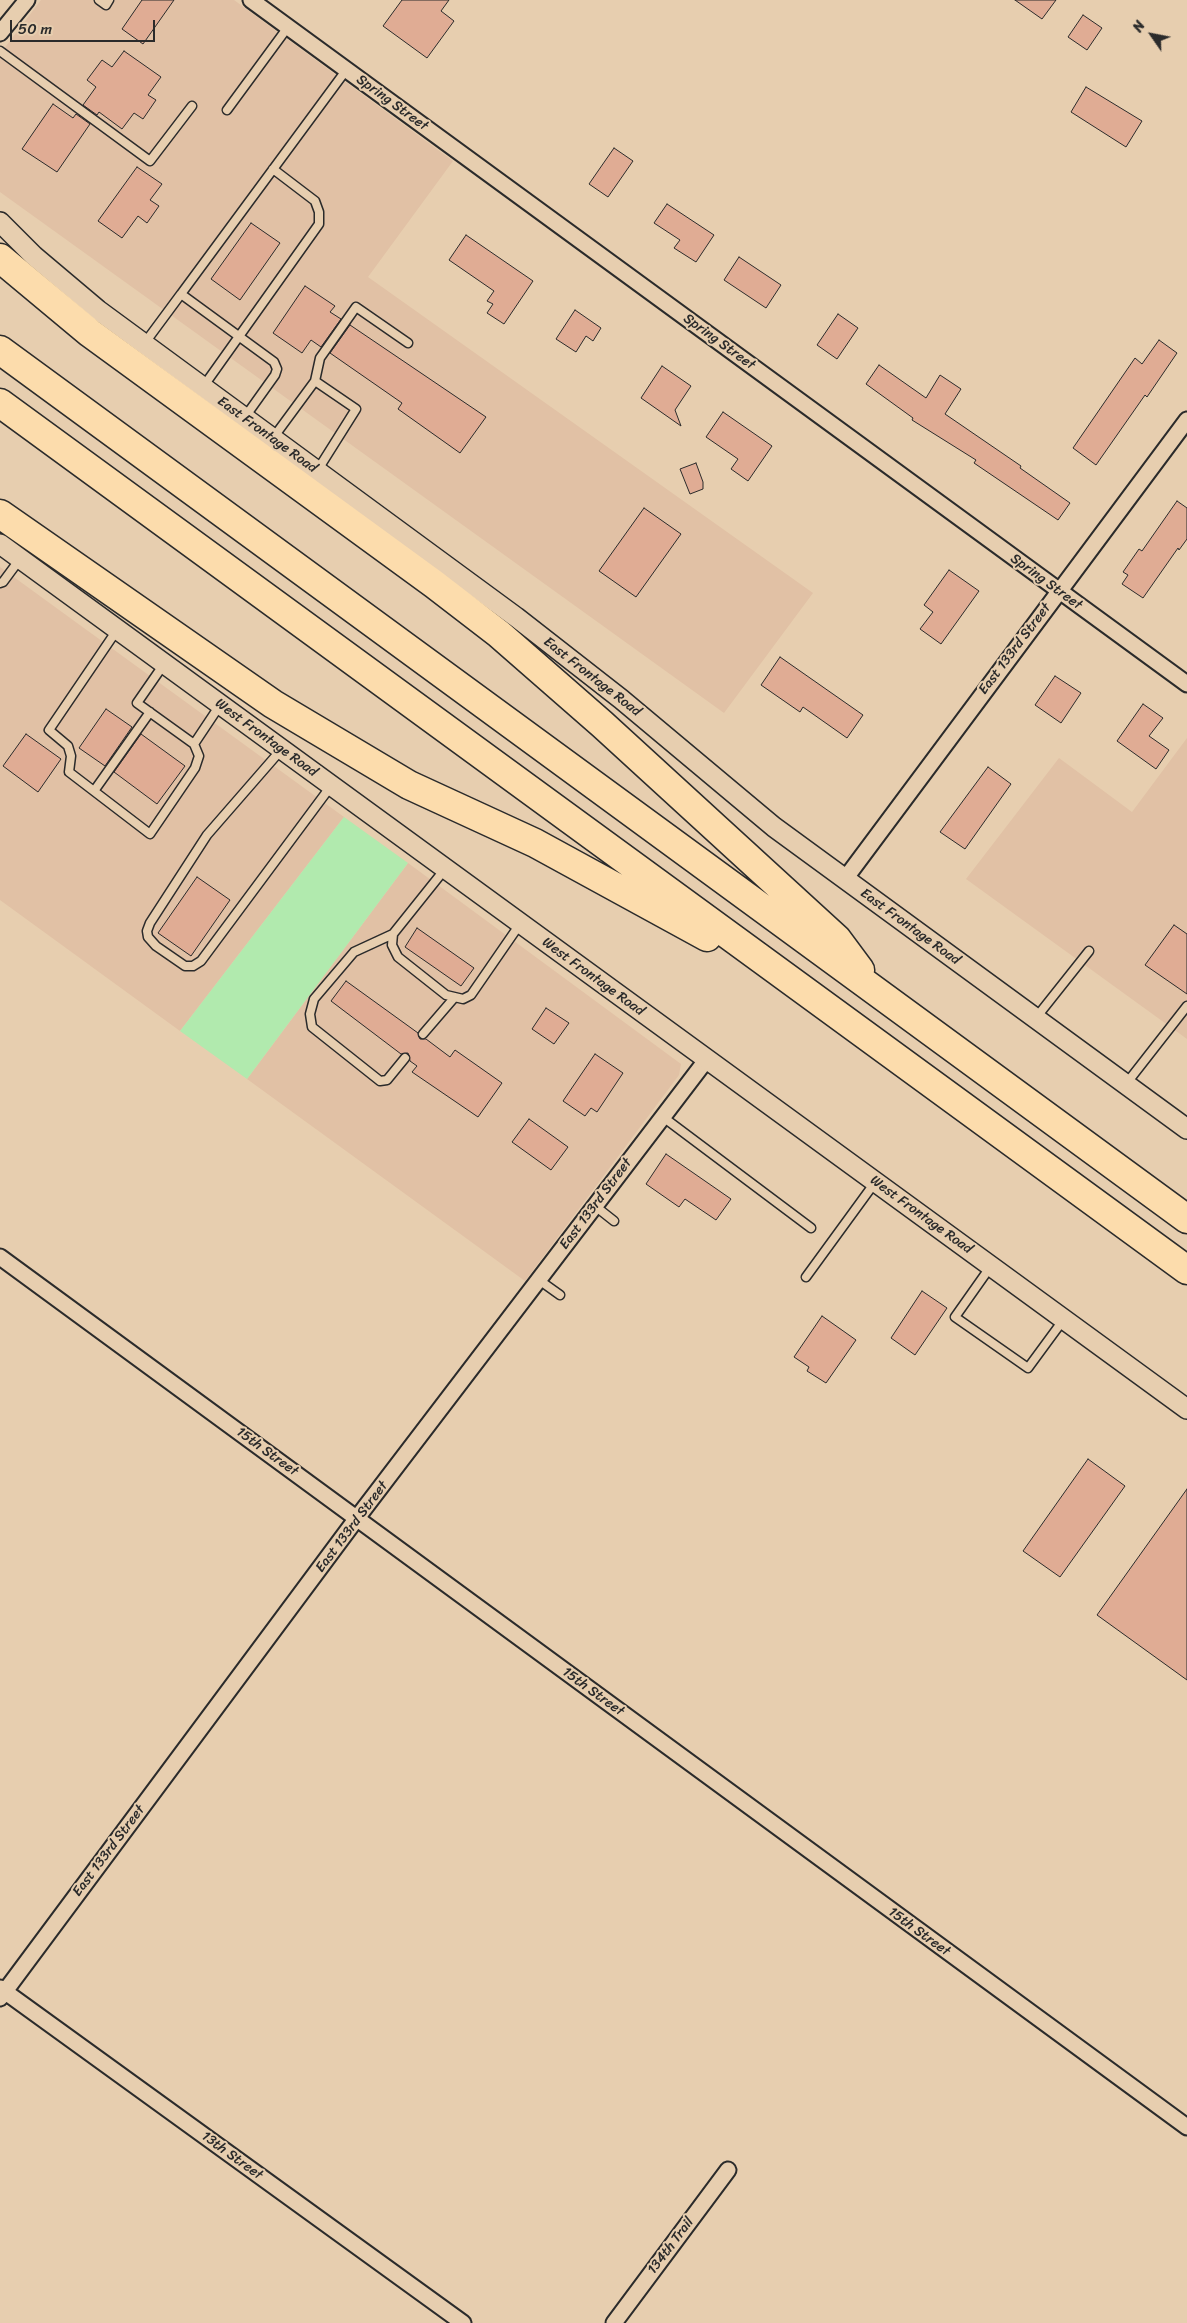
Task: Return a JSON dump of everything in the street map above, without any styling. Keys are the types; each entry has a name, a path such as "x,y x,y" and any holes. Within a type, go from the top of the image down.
{"highway":[{"path":"0,258 90,333 434,584 506,640 602,724 837,939 880,995"},
{"path":"0,350 1187,1219"},
{"path":"0,404 1187,1270"},
{"path":"0,514 273,704 409,785 535,843 805,991"}],"street":[{"path":"0,33 27,0"},
{"name":"Spring Street","path":"251,0 1187,684"},
{"name":"East Frontage Road","path":"0,222 34,256 76,292 516,618 635,710 774,827 1187,1129"},
{"name":"East 133rd Street","path":"845,878 1187,420"},
{"name":"West Frontage Road","path":"0,544 1187,1409"},
{"name":"East 133rd Street","path":"2,1993 357,1518 707,1058"},
{"name":"15th Street","path":"0,1257 1187,2127"},
{"name":"13th Street","path":"2,1993 462,2323"},
{"name":"134th Trail","path":"614,2323 728,2170"}],"lane":[{"path":"99,0 106,5 109,0"},
{"path":"227,110 288,27"},
{"path":"0,51 150,162 192,106"},
{"path":"144,344 347,69"},
{"path":"202,387 319,224 319,212 315,201 273,169"},
{"path":"181,294 274,362 275,375 245,417"},
{"path":"273,438 315,381 320,358 356,306 408,343"},
{"path":"315,381 356,409 317,471"},
{"path":"0,583 3,582 20,559"},
{"path":"117,630 49,730 68,746 71,756 69,772 150,834 195,768 200,756 194,744 137,703 164,664"},
{"path":"194,744 220,705"},
{"path":"94,791 150,712"},
{"path":"281,750 207,835 150,923 147,931 148,937 156,946 185,966 193,966 201,960 331,786"},
{"path":"405,1058 387,1080 380,1081 312,1027 310,1014 314,999 354,952 393,934 445,870"},
{"path":"393,934 392,945 398,957 454,998 463,999 471,995 520,924"},
{"path":"1036,1018 1089,951"},
{"path":"423,1034 454,998"},
{"path":"1126,1084 1187,1006"},
{"path":"663,1117 811,1228"},
{"path":"806,1277 876,1182"},
{"path":"595,1206 614,1221"},
{"path":"991,1266 955,1317 1028,1368 1064,1319"},
{"path":"539,1280 560,1295"}],"shaded area":[{"path":"41,0 234,0 453,161 368,277 813,593 724,713 0,192 0,54"},
{"path":"0,567 344,817 180,1031 0,900"},
{"path":"1187,738 1187,1039 966,879 1059,758 1132,812"},
{"path":"408,863 681,1064 679,1075 525,1281 247,1079"}],"green space":[{"path":"344,817 408,863 247,1079 180,1031"}],"building":[{"path":"142,0 174,0 143,44 122,29"},
{"path":"402,0 449,0 441,11 454,21 427,58 383,26"},
{"path":"1015,0 1056,0 1042,19"},
{"path":"1083,15 1102,28 1087,50 1068,37"},
{"path":"124,51 161,77 148,95 156,100 143,119 134,113 122,129 99,112 97,115 83,105 96,87 87,80 102,60 112,67"},
{"path":"1086,87 1142,121 1126,147 1071,112"},
{"path":"53,104 73,118 76,114 90,124 57,172 22,149"},
{"path":"614,148 633,161 608,197 589,184"},
{"path":"137,167 162,184 150,200 159,206 147,223 138,216 122,238 98,221"},
{"path":"667,204 714,235 696,262 674,248 680,240 654,223"},
{"path":"251,223 280,243 240,300 211,279"},
{"path":"466,235 533,281 504,324 487,313 493,304 487,301 494,291 449,260"},
{"path":"739,257 781,285 766,308 724,280"},
{"path":"305,286 335,306 330,312 341,319 321,347 311,340 302,353 273,333"},
{"path":"575,310 601,328 593,341 586,336 576,352 556,339"},
{"path":"838,314 858,328 837,359 817,345"},
{"path":"350,325 486,417 460,453 398,409 402,403 330,353"},
{"path":"1159,340 1177,353 1096,465 1073,448 1135,358 1142,364"},
{"path":"879,365 926,398 940,375 961,389 945,414 1021,466 1020,468 1070,503 1058,520 974,463 976,460 912,420 913,418 866,384"},
{"path":"662,366 691,386 675,410 681,426 641,398"},
{"path":"723,412 772,446 748,481 731,469 738,459 706,437"},
{"path":"696,463 703,482 703,489 690,494 680,469"},
{"path":"1177,501 1187,508 1187,539 1179,550 1178,548 1143,598 1122,584 1128,575 1123,572 1139,549 1142,551"},
{"path":"644,508 681,534 636,597 599,571"},
{"path":"949,570 979,591 941,644 920,629 933,612 924,605"},
{"path":"780,657 863,715 847,738 803,707 800,712 761,685"},
{"path":"1055,676 1081,693 1061,723 1035,705"},
{"path":"1143,704 1163,718 1149,736 1169,750 1156,769 1117,741"},
{"path":"106,709 132,727 105,766 79,748"},
{"path":"26,734 61,759 38,792 3,766"},
{"path":"141,734 185,766 157,804 114,772"},
{"path":"988,767 1011,784 965,849 940,832"},
{"path":"197,877 230,900 191,956 158,933"},
{"path":"1174,925 1187,934 1187,994 1145,965"},
{"path":"417,928 474,968 461,986 405,947"},
{"path":"346,981 418,1033 420,1039 426,1039 450,1057 455,1050 502,1083 478,1117 412,1072 417,1066 410,1061 408,1053 401,1054 331,1001"},
{"path":"546,1008 569,1023 554,1044 532,1029"},
{"path":"595,1054 623,1073 597,1112 591,1108 585,1116 563,1101"},
{"path":"529,1119 568,1147 551,1170 512,1142"},
{"path":"666,1154 731,1199 716,1220 685,1199 679,1207 646,1184"},
{"path":"922,1291 947,1308 915,1355 891,1338"},
{"path":"822,1316 856,1340 826,1383 807,1371 809,1367 794,1357"},
{"path":"1088,1459 1125,1486 1060,1577 1023,1551"},
{"path":"1187,1489 1187,1680 1097,1615"}]}
